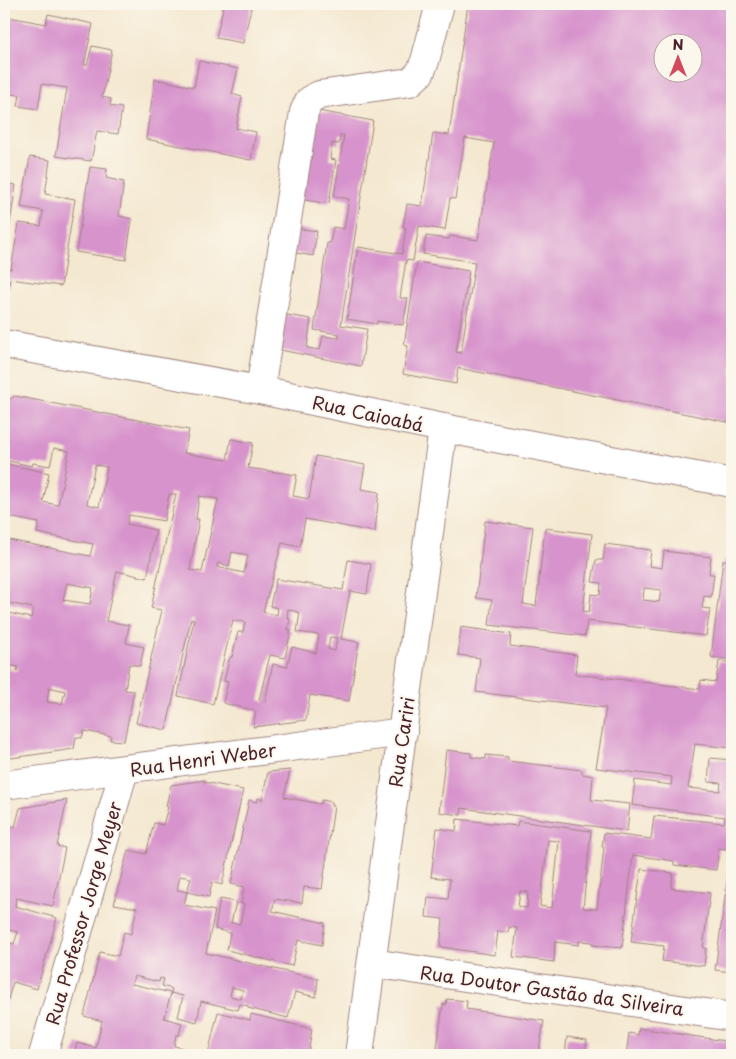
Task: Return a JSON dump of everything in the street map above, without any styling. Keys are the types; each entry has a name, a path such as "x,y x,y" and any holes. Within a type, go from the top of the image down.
{"street":[{"path":"260,390 304,112 308,101 319,95 410,82 420,73 425,61 440,4"},
{"name":"Rua Caioabá","path":"4,344 260,390 443,428 732,483"},
{"name":"Rua Cariri","path":"359,1055 443,428"},
{"name":"Rua Henri Weber","path":"4,785 402,732"},
{"name":"Rua Professor Jorge Meyer","path":"43,1055 124,770"},
{"name":"Rua Doutor Gastão da Silveira","path":"372,963 732,1017"}],"building":[{"path":"224,4 252,4 243,43 216,38"},
{"path":"468,4 732,4 732,423 458,368 456,384 403,374 408,346 404,345 417,262 469,271 456,352 461,353 475,262 423,254 426,236 449,239 450,236 478,240 494,143 465,138 455,199 450,198 445,230 419,226 413,261 406,260 400,298 408,298 403,325 377,321 377,324 347,319 358,247 402,254 406,228 403,227 407,204 422,206 433,133 449,135"},
{"path":"48,14 93,24 84,65 87,65 92,46 112,50 102,97 111,99 110,106 122,108 118,134 97,131 91,161 56,156 67,88 42,84 38,109 18,106 20,95 4,93 4,16 46,24"},
{"path":"199,61 238,69 232,94 242,97 236,128 256,132 251,160 146,139 155,79 194,87"},
{"path":"313,110 373,121 341,325 367,329 361,366 275,349 281,314 311,319 307,348 320,350 323,336 339,338 339,334 314,330 327,243 330,243 333,227 344,229 349,199 334,196 344,135 340,135 339,144 332,143 330,159 336,160 329,203 298,199"},
{"path":"30,157 50,160 45,194 75,199 61,286 10,279 6,300 4,300 4,268 11,269 19,223 41,226 43,211 21,207"},
{"path":"90,167 107,169 106,178 124,182 119,216 132,219 126,260 76,252"},
{"path":"4,183 16,185 5,255 4,254"},
{"path":"295,228 317,231 313,256 291,252"},
{"path":"15,396 189,430 184,453 227,460 231,439 253,443 248,468 297,475 293,496 309,499 316,456 365,465 361,489 379,492 375,532 305,519 300,547 282,543 263,612 277,615 278,608 270,606 276,579 343,590 348,560 371,564 367,594 350,591 341,639 359,642 349,701 310,695 306,720 253,727 256,711 223,703 228,682 224,681 230,657 232,657 238,632 243,632 245,622 233,620 213,704 178,696 194,619 191,619 166,730 136,723 162,610 151,608 176,494 169,494 164,521 129,515 127,524 156,530 147,578 117,571 106,621 129,625 126,643 144,647 140,666 129,664 125,690 134,691 124,741 110,740 111,736 84,731 82,738 76,737 74,749 4,759 4,669 17,671 18,667 4,664 4,612 31,618 33,608 4,602 4,539 90,556 93,544 37,533 39,523 4,516 4,481 7,464 49,473 43,502 58,505 69,451 54,448 50,466 33,463 32,466 4,460 4,403","holes":["95,465 107,467 99,507 87,504","199,496 218,499 202,572 190,570 199,519 196,519","232,552 248,555 244,573 217,567 218,563 229,566","67,583 93,588 90,604 63,600","288,609 300,613 297,632 319,635 316,653 292,647 287,667 273,664 265,702 259,700 270,655 285,658 291,630 288,630 290,619 287,618","330,637 337,638 335,651 328,649","49,687 65,691 62,704 47,702"]},
{"path":"485,521 533,527 523,604 536,606 545,528 592,534 583,611 589,612 591,594 600,595 601,583 592,582 596,560 603,560 605,544 651,550 649,566 662,568 664,551 711,557 709,574 714,574 711,597 704,596 702,608 710,609 706,636 587,621 585,636 489,625 492,600 476,598","holes":["644,588 661,590 659,602 643,600"]},
{"path":"723,560 732,561 732,660 711,657"},
{"path":"461,627 511,634 510,646 577,655 575,674 700,689 701,680 716,682 719,661 732,663 732,748 695,744 688,788 720,791 721,783 708,782 710,758 732,760 732,850 719,848 716,870 674,865 674,861 633,855 622,948 592,945 592,942 579,941 579,945 555,942 554,962 513,957 517,928 509,927 508,933 498,931 495,955 440,947 443,919 426,917 428,897 448,899 450,879 431,877 437,828 456,831 457,819 517,826 518,821 591,831 583,908 597,909 604,833 651,839 654,816 724,823 725,817 632,805 635,780 671,785 672,777 596,768 606,708 476,692 480,658 458,655","holes":["548,840 559,841 552,908 540,906","520,891 528,892 527,908 518,907"]},
{"path":"446,750 471,753 471,757 486,759 486,755 508,757 508,761 582,770 582,774 593,776 591,800 630,804 627,831 462,808 461,815 439,812"},
{"path":"290,770 284,797 321,804 322,800 332,802 331,806 334,806 322,889 304,887 302,903 275,899 272,911 325,923 322,945 298,940 292,966 227,950 230,933 215,929 220,899 236,902 231,923 240,924 244,904 241,904 244,887 231,884 249,800 257,802 258,798 262,800 268,772"},
{"path":"205,780 204,782 243,790 222,885 212,882 209,897 187,892 184,905 215,911 206,953 318,979 316,997 295,992 288,1018 248,1008 248,1006 240,1004 238,1010 201,1001 197,1022 178,1017 183,996 171,993 164,1018 182,1023 179,1035 176,1035 174,1046 191,1050 189,1055 73,1055 77,1043 96,1048 102,1021 84,1016 100,952 118,956 124,932 131,934 137,908 114,904 128,850 146,854 154,823 163,825 171,785","holes":["180,876 191,878 187,892 177,890","134,976 159,982 160,978 164,979 162,986 172,989 171,993 132,984","232,987 243,990 241,999 230,996"]},
{"path":"67,800 57,846 65,848 53,906 16,898 15,906 57,918 37,989 13,982 4,1013 4,941 14,944 18,932 4,929 4,825 15,827 20,808"},
{"path":"732,853 732,972 715,970"},
{"path":"641,869 673,873 671,888 710,893 703,948 706,948 704,966 662,961 664,946 631,942"},
{"path":"447,999 467,1001 466,1009 544,1021 538,1055 436,1055 443,1004 446,1005"},
{"path":"218,1012 250,1020 251,1014 312,1029 308,1055 286,1051 285,1055 208,1054"},
{"path":"639,1028 732,1042 732,1055 626,1055 629,1033 638,1035"},
{"path":"567,1037 587,1040 585,1051 606,1055 565,1055"}]}
